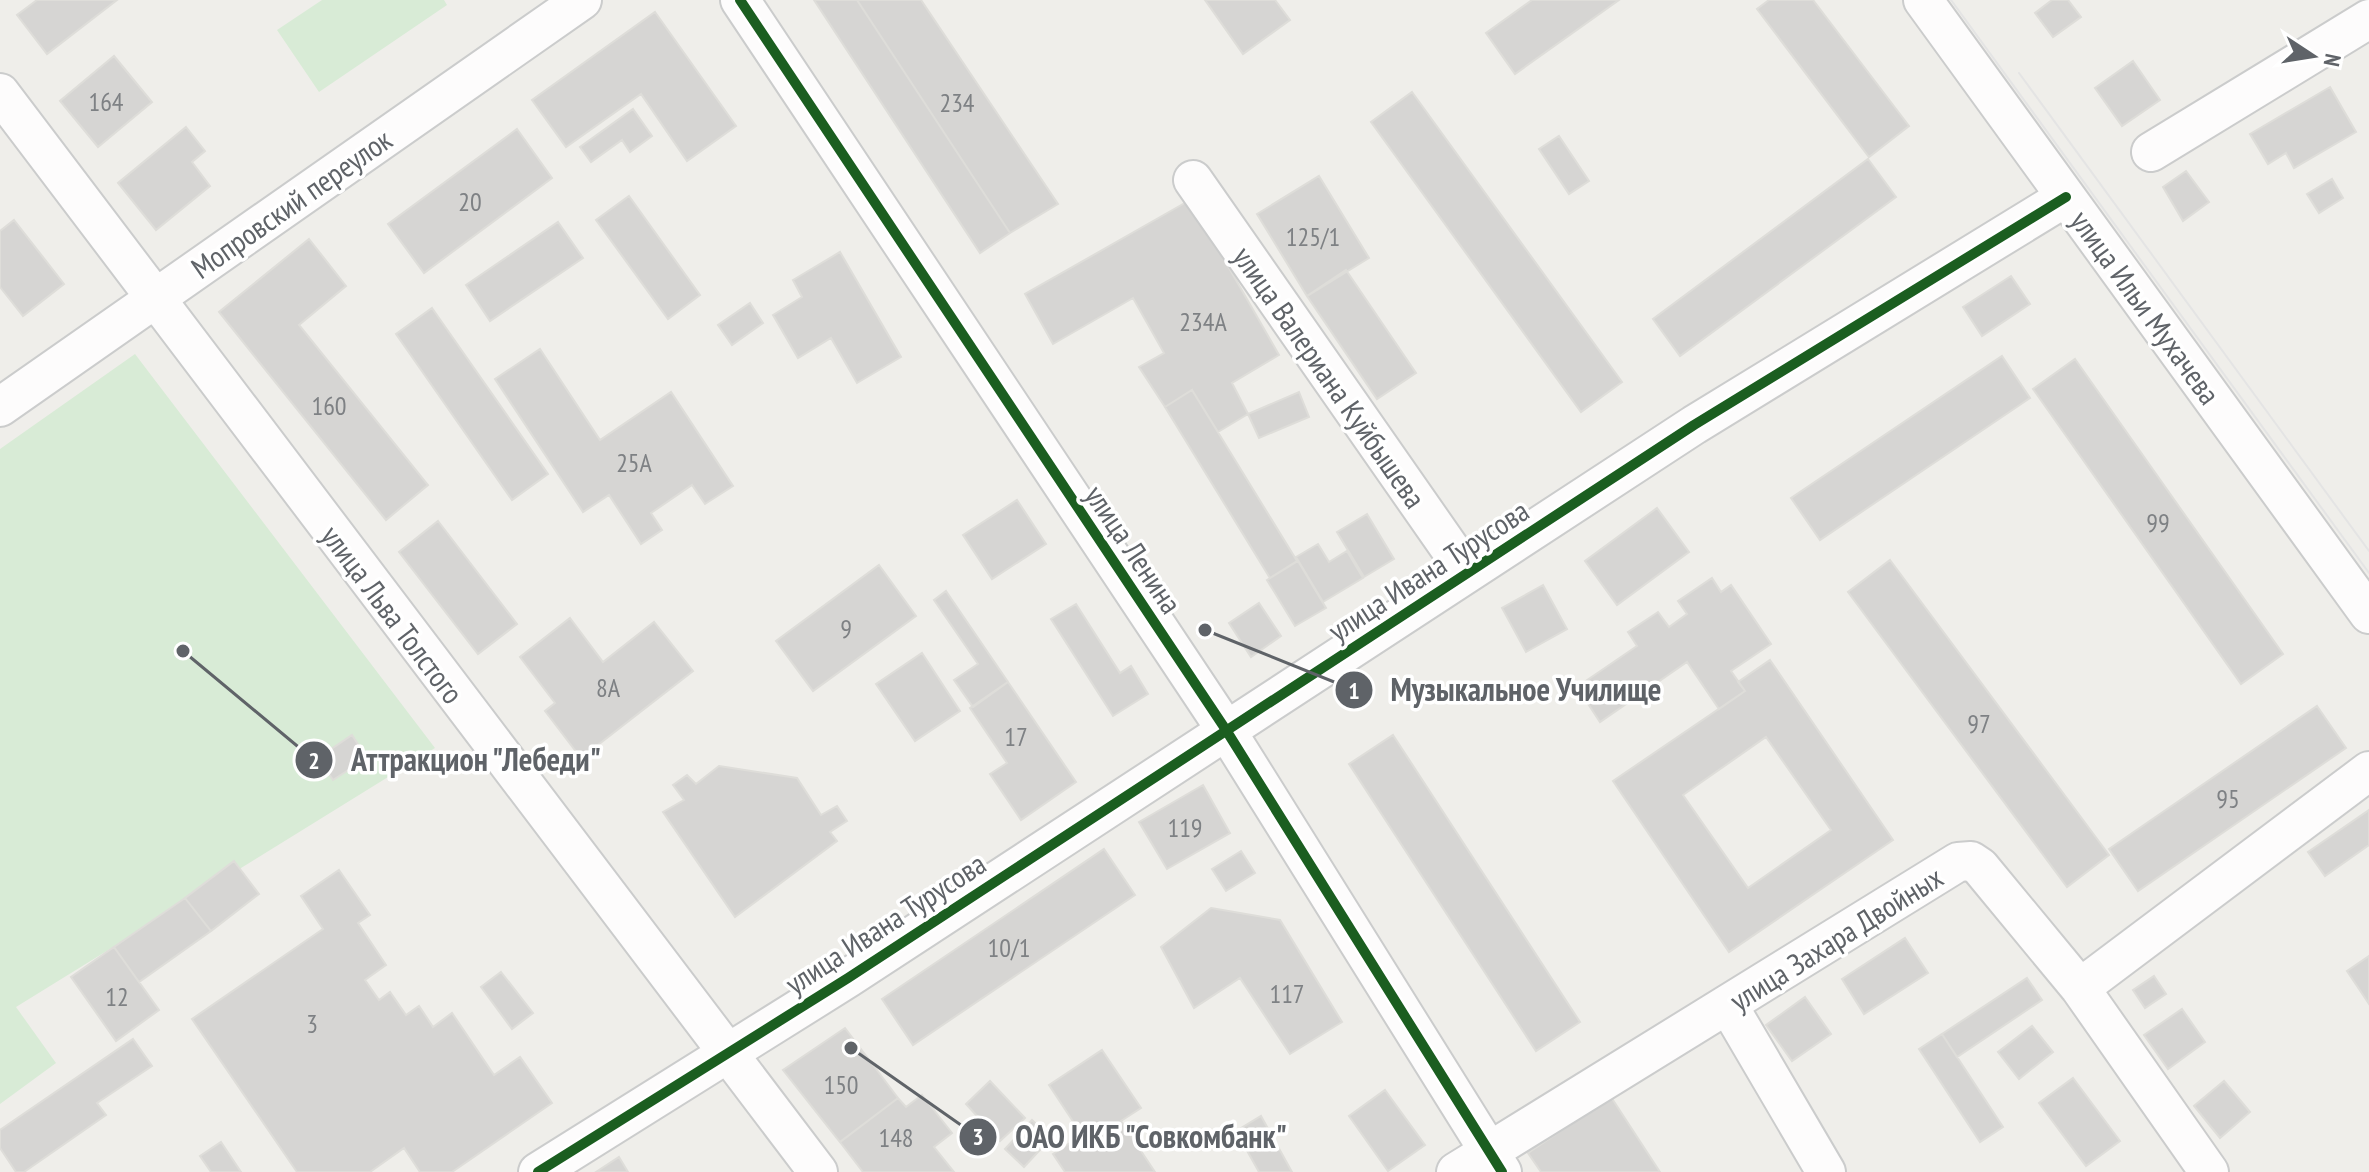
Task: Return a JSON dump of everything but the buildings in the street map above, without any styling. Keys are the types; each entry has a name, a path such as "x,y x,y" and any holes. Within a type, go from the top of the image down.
{"street":[{"name":"Мопровский переулок","path":"0,407 582,0"},
{"name":"улица Ленина","path":"740,0 1226,730 1494,1161"},
{"name":"улица Ильи Мухачева","path":"1923,0 2369,614"},
{"path":"2151,152 2369,19"},
{"name":"улица Льва Толстого","path":"0,93 547,819 730,1051 818,1172"},
{"name":"улица Валериана Куйбышева","path":"1193,180 1467,573"},
{"name":"улица Ивана Турусова","path":"538,1172 730,1051 1694,425 2066,197"},
{"path":"2209,1172 2080,988 2369,771"},
{"name":"улица Захара Двойных","path":"1456,1172 1494,1161 1728,1005 1958,862 1971,861 1980,867 2080,988"},
{"path":"1728,1005 1826,1172"}],"green space":[{"path":"322,0 444,0 447,5 319,92 277,30"},
{"path":"135,354 435,748 16,1007 56,1063 0,1104 0,449"}],"tram line":[{"path":"1951,0 2369,573"},
{"path":"2019,73 2369,551"}],"cycle path":[{"path":"740,0 1226,730 1502,1172"},
{"path":"538,1172 848,978 1694,425 2066,197"}],"place":[{"name":"Музыкальное Училище","path":"1205,630"},
{"name":"Аттракцион \"Лебеди\"","path":"183,651"},
{"name":"ОАО ИКБ \"Совкомбанк\"","path":"851,1048"}]}
